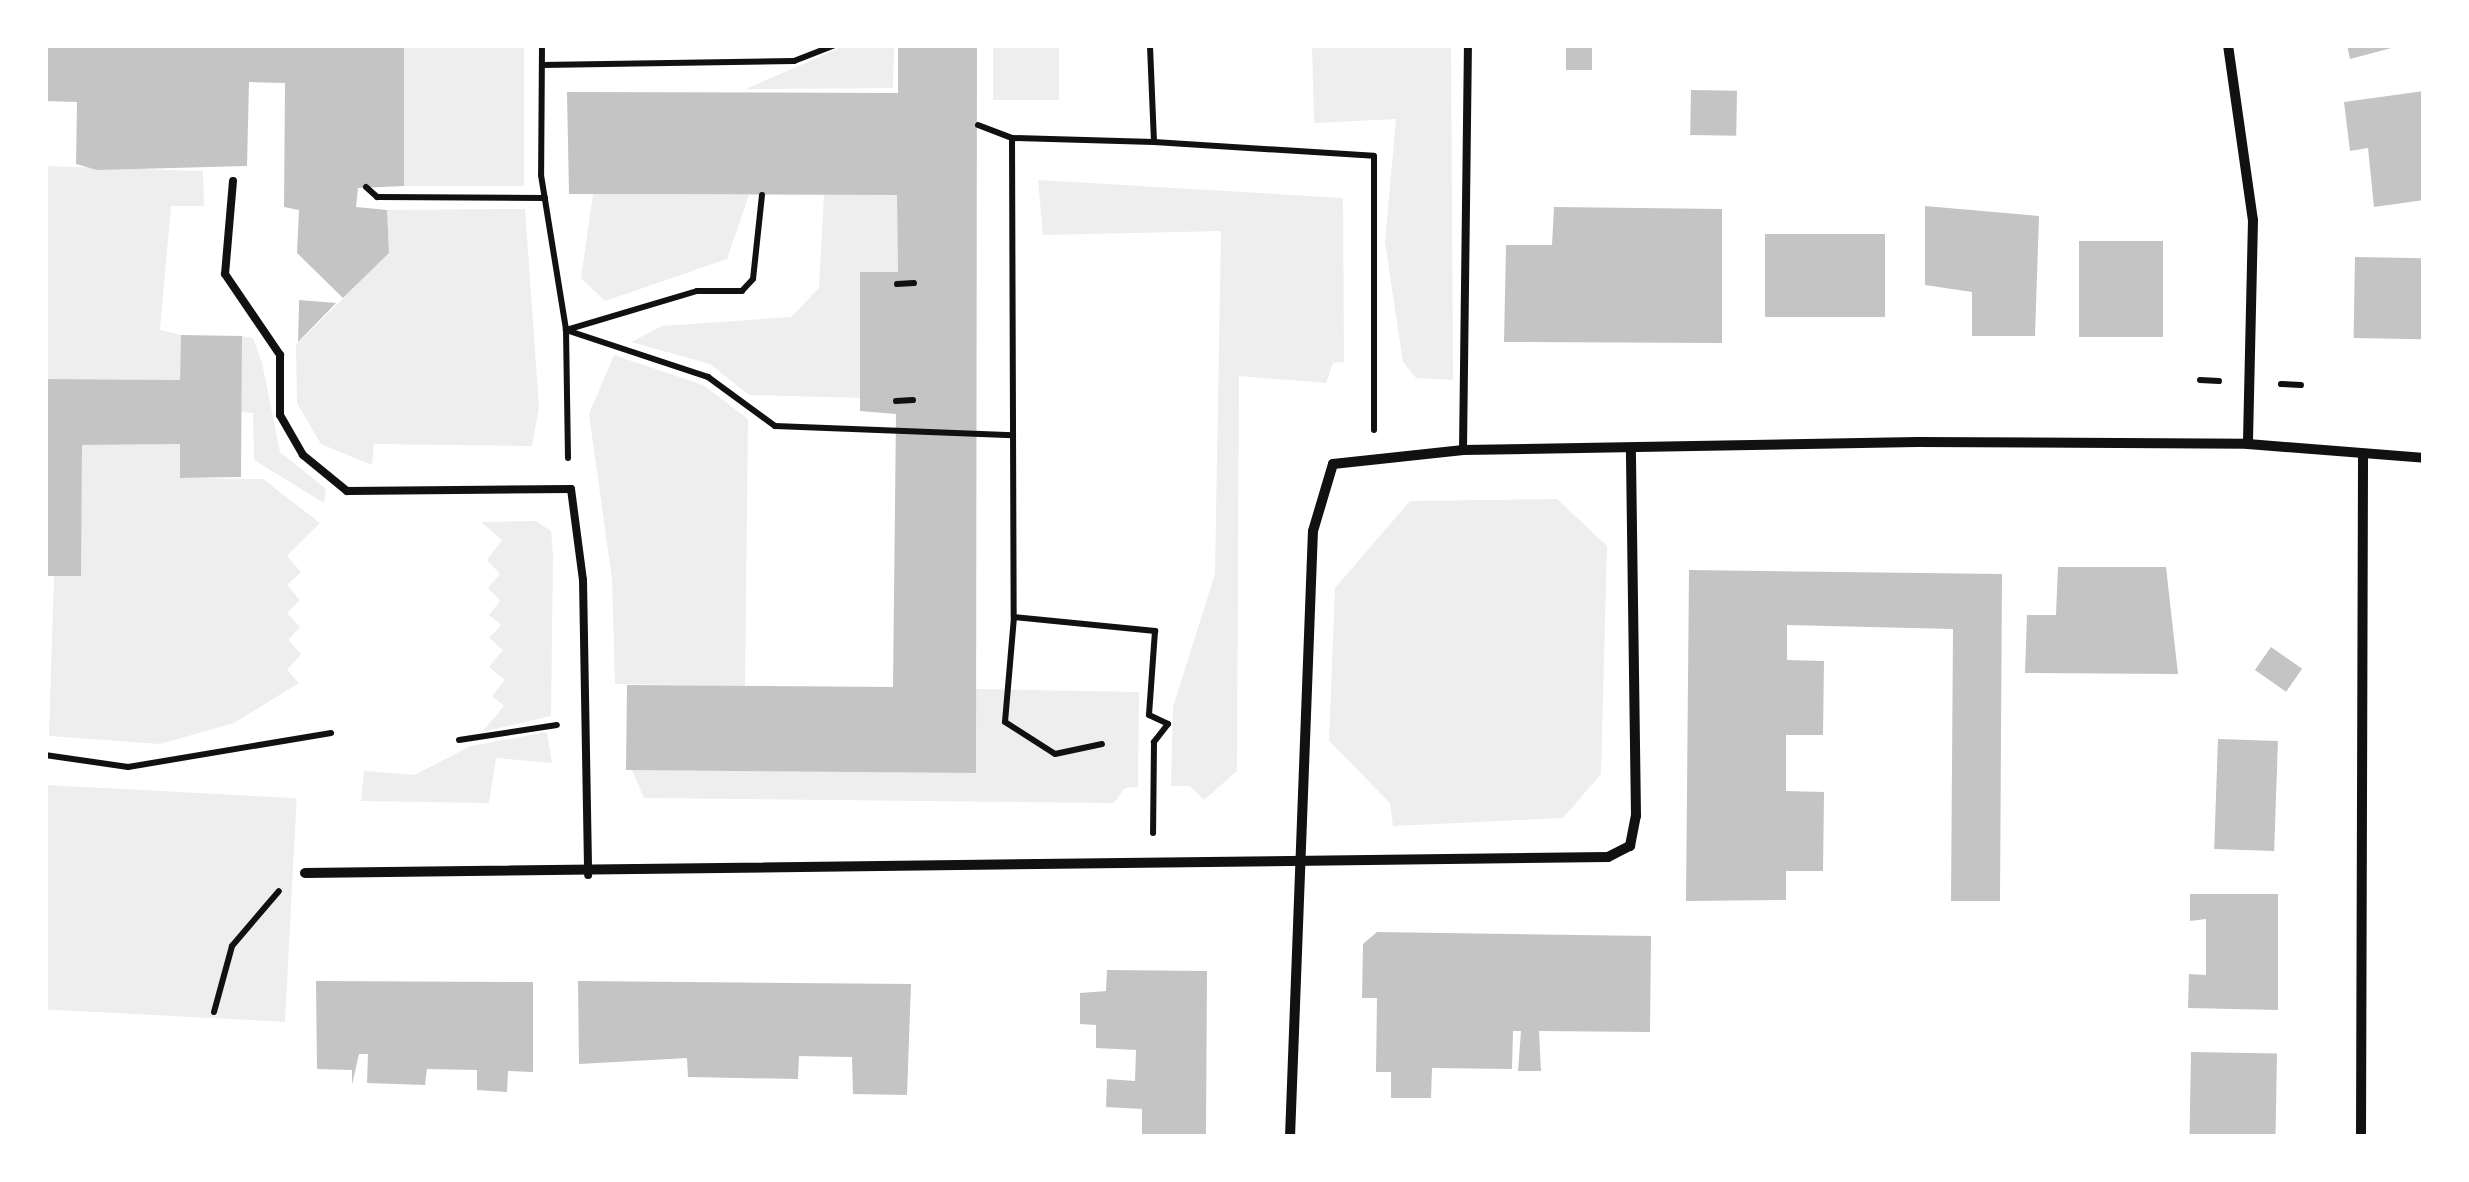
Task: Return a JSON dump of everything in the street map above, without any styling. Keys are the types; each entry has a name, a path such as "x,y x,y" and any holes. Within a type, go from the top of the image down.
{"street":[{"path":"2228,45 2253,220 2248,444"},
{"path":"1290,1137 1304,862 1302,704 1320,492 1333,464 1463,450 2248,444 2362,457 2424,458"},
{"path":"305,873 588,876 1151,869 1304,862 1568,859 1630,846 1631,449"},
{"path":"2361,1137 2362,457"}],"lane":[{"path":"1463,450 1468,45"},
{"path":"233,181 224,274 280,355 280,415 304,454 347,491 571,489 588,876"}],"path":[{"path":"542,45 545,198 566,330 571,489"},
{"path":"542,64 794,61 835,45"},
{"path":"1150,45 1154,142"},
{"path":"978,126 1012,138 1154,142 1374,156 1368,360 1377,457"},
{"path":"1012,138 1014,617 1004,722 1055,754 1102,744"},
{"path":"366,187 376,196 545,198"},
{"path":"566,330 697,290 742,291 753,279 762,194"},
{"path":"897,284 914,284"},
{"path":"566,330 708,377 775,426 1013,435"},
{"path":"896,401 913,400"},
{"path":"1014,617 1155,631 1147,702 1149,716 1168,724 1154,742 1151,869"},
{"path":"459,740 583,721"},
{"path":"45,755 128,767 331,733"},
{"path":"214,1012 232,946 259,904 305,873"}],"shaded area":[{"path":"404,45 524,45 524,186 404,186"},
{"path":"846,45 894,45 893,88 746,89"},
{"path":"993,45 1059,45 1059,100 993,100"},
{"path":"1312,45 1451,45 1453,380 1416,378 1403,362 1385,242 1396,119 1314,123"},
{"path":"45,166 203,171 204,206 171,206 160,330 181,335 180,380 45,379"},
{"path":"1038,180 1343,198 1344,362 1333,363 1326,383 1239,376 1237,771 1204,800 1190,786 1171,786 1173,707 1215,574 1221,231 1043,235"},
{"path":"593,194 749,195 727,259 605,301 581,278"},
{"path":"824,194 897,195 898,272 860,272 860,398 749,395 710,364 631,342 662,326 791,317 819,288"},
{"path":"525,209 539,407 532,446 374,444 372,465 321,444 297,403 296,345 389,253 387,210"},
{"path":"242,336 253,338 262,363 280,452 326,489 324,503 254,460 253,413 241,412"},
{"path":"614,355 703,385 748,419 745,686 615,684 612,579 589,414"},
{"path":"180,444 180,478 263,479 320,523 287,556 301,572 287,585 300,600 287,613 300,627 288,640 301,654 287,670 299,683 234,723 160,744 49,736 54,576 80,576 82,445"},
{"path":"1557,499 1607,546 1601,774 1563,818 1393,826 1390,803 1329,741 1335,588 1410,501"},
{"path":"536,521 551,531 553,555 551,716 482,732 504,706 492,696 505,680 489,667 503,650 489,638 501,625 489,615 500,601 488,588 500,574 487,560 502,540 481,522"},
{"path":"976,689 1139,692 1138,787 1125,788 1114,803 644,798 632,770 975,773"},
{"path":"547,732 552,763 496,758 489,803 361,801 364,771 414,775 471,746"},
{"path":"45,785 297,798 285,1022 45,1009"}],"building":[{"path":"45,45 404,45 404,186 358,188 356,207 387,210 389,253 343,298 297,253 299,210 284,207 285,83 249,82 247,166 97,170 76,164 77,102 45,101"},
{"path":"898,45 977,45 976,773 626,770 627,685 893,687 896,414 860,411 860,272 898,272 897,195 569,194 567,92 898,93"},
{"path":"1566,45 1592,45 1592,70 1566,70"},
{"path":"2347,45 2399,45 2399,46 2350,59"},
{"path":"1691,90 1737,91 1736,136 1690,135"},
{"path":"2424,91 2424,200 2374,207 2368,148 2350,151 2344,102"},
{"path":"1925,206 2039,216 2035,336 1972,336 1972,292 1925,285"},
{"path":"1554,207 1722,209 1722,343 1504,342 1506,245 1552,245"},
{"path":"1765,234 1885,234 1885,317 1765,317"},
{"path":"2079,241 2163,241 2163,337 2079,337"},
{"path":"2355,257 2424,258 2423,339 2354,338"},
{"path":"299,300 336,303 298,342 299,307"},
{"path":"181,335 242,336 241,477 180,478 180,444 82,445 81,576 45,576 45,379 180,380"},
{"path":"2058,567 2166,567 2178,674 2025,673 2027,615 2056,615"},
{"path":"1689,570 2002,574 2000,901 1951,901 1953,629 1787,625 1787,660 1824,661 1823,735 1786,735 1786,791 1824,792 1823,871 1786,871 1786,900 1686,901"},
{"path":"2271,647 2302,669 2286,692 2255,670"},
{"path":"2218,739 2278,741 2274,851 2214,849"},
{"path":"2190,894 2278,894 2278,1010 2188,1008 2189,974 2206,975 2206,919 2190,921"},
{"path":"1377,932 1651,936 1650,1032 1539,1031 1541,1071 1518,1071 1521,1031 1513,1031 1512,1069 1432,1068 1431,1098 1391,1098 1391,1072 1376,1072 1377,998 1362,998 1363,944"},
{"path":"1107,970 1207,971 1206,1137 1142,1137 1142,1109 1106,1107 1107,1079 1135,1081 1136,1050 1096,1048 1096,1025 1080,1024 1080,993 1106,991"},
{"path":"316,981 533,982 533,1072 508,1071 507,1092 477,1090 477,1070 427,1069 425,1085 367,1083 368,1054 359,1054 352,1085 352,1070 317,1069"},
{"path":"578,981 911,984 907,1095 853,1094 852,1057 799,1056 798,1079 688,1077 687,1058 579,1064"},
{"path":"2191,1052 2277,1054 2276,1137 2190,1137"}]}
